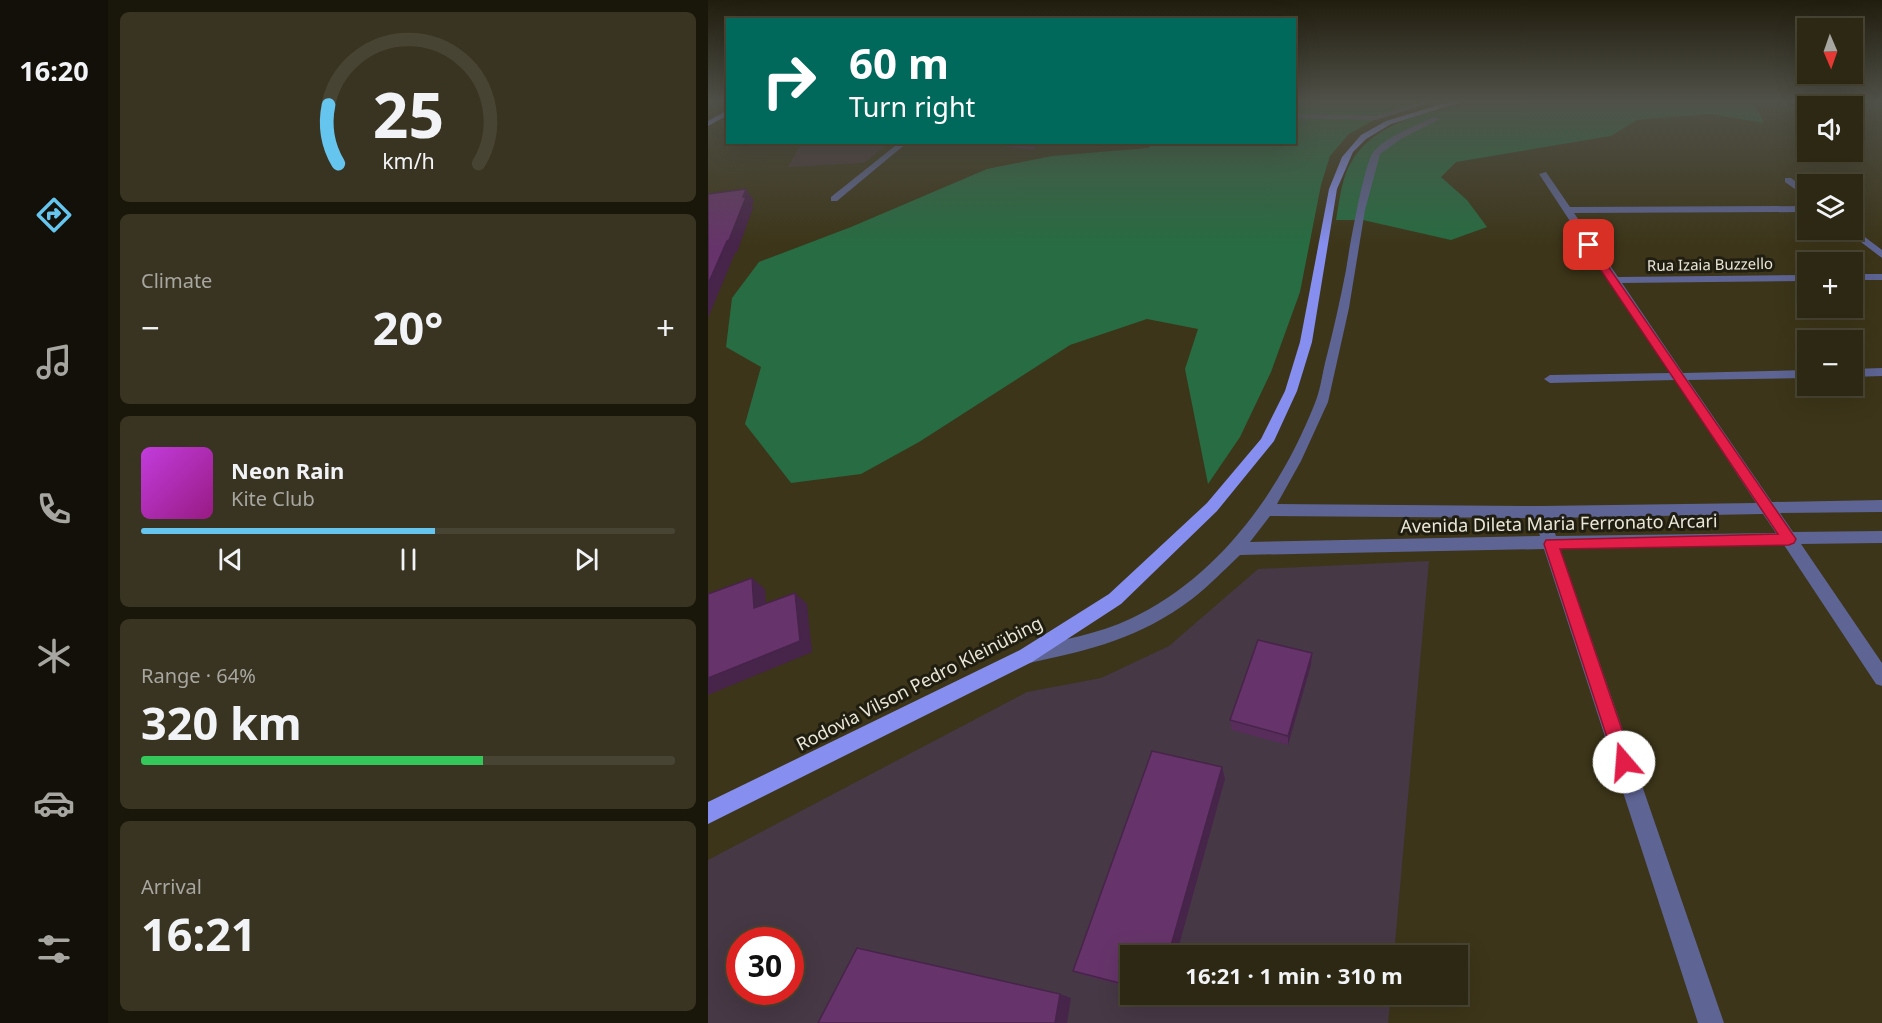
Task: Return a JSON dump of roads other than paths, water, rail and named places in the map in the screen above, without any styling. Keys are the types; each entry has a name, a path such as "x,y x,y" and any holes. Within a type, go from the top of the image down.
{"main road":[{"name":"Rodovia Vilson Pedro Kleinübing","path":"708,813 1026,656 1115,599 1212,507 1267,441 1291,391 1306,342 1327,220 1341,166 1351,150"}],"street":[{"path":"834,199 894,150"},
{"path":"1026,656 1095,641 1137,624 1186,594 1236,549 1266,510 1294,461 1322,402 1344,308 1361,210 1376,153 1380,150"},
{"path":"1543,174 1612,280 1882,678"},
{"path":"1788,180 1797,187"},
{"path":"1565,210 1797,209"},
{"path":"1863,240 1882,255"},
{"path":"1863,277 1882,277"},
{"name":"Rua Izaia Buzzello","path":"1612,280 1797,278"},
{"path":"1863,373 1882,372"},
{"path":"1550,379 1797,374"},
{"name":"Avenida Dileta Maria Ferronato Arcari","path":"1266,510 1540,512 1882,506"},
{"path":"1540,512 1711,1023"},
{"name":"Avenida Dileta Maria Ferronato Arcari","path":"1236,549 1433,543 1551,544 1882,537"}]}
